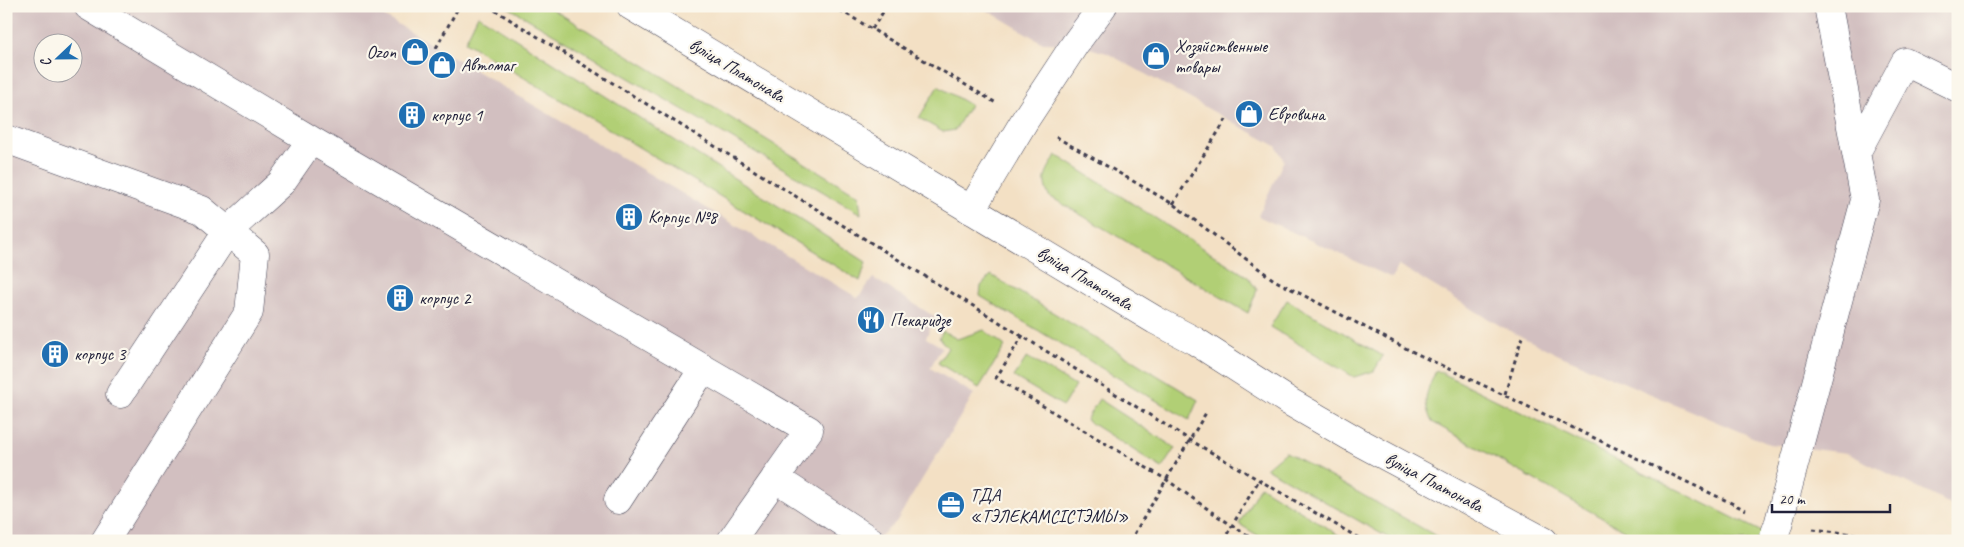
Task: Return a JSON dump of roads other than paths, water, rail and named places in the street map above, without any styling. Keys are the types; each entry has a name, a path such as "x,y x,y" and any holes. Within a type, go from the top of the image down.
{"main road":[{"path":"88,6 311,140 809,430 731,541"},
{"name":"вуліца Платонава","path":"631,6 1155,320 1196,341 1290,402 1360,443 1544,541"},
{"path":"971,210 1070,51 1103,6"},
{"path":"1775,533 1865,200 1828,6"},
{"path":"1856,153 1905,62 1958,88"},
{"path":"6,139 202,210 255,254 249,312 105,541"},
{"path":"120,394 227,232 281,183 311,140"},
{"path":"618,500 703,369"},
{"path":"775,478 871,541"}],"place":[{"name":"Ozon","path":"415,52"},
{"name":"Хозяйственные товары","path":"1156,56"},
{"name":"Автомаг","path":"442,65"},
{"name":"Евровина","path":"1249,114"},
{"name":"корпус 1","path":"412,115"},
{"name":"Корпус №8","path":"629,217"},
{"name":"корпус 2","path":"400,298"},
{"name":"Пекаридзе","path":"871,320"},
{"name":"корпус 3","path":"55,354"},
{"name":"ТДА «ТЭЛЕКАМСІСТЭМЫ»","path":"951,505"}]}
